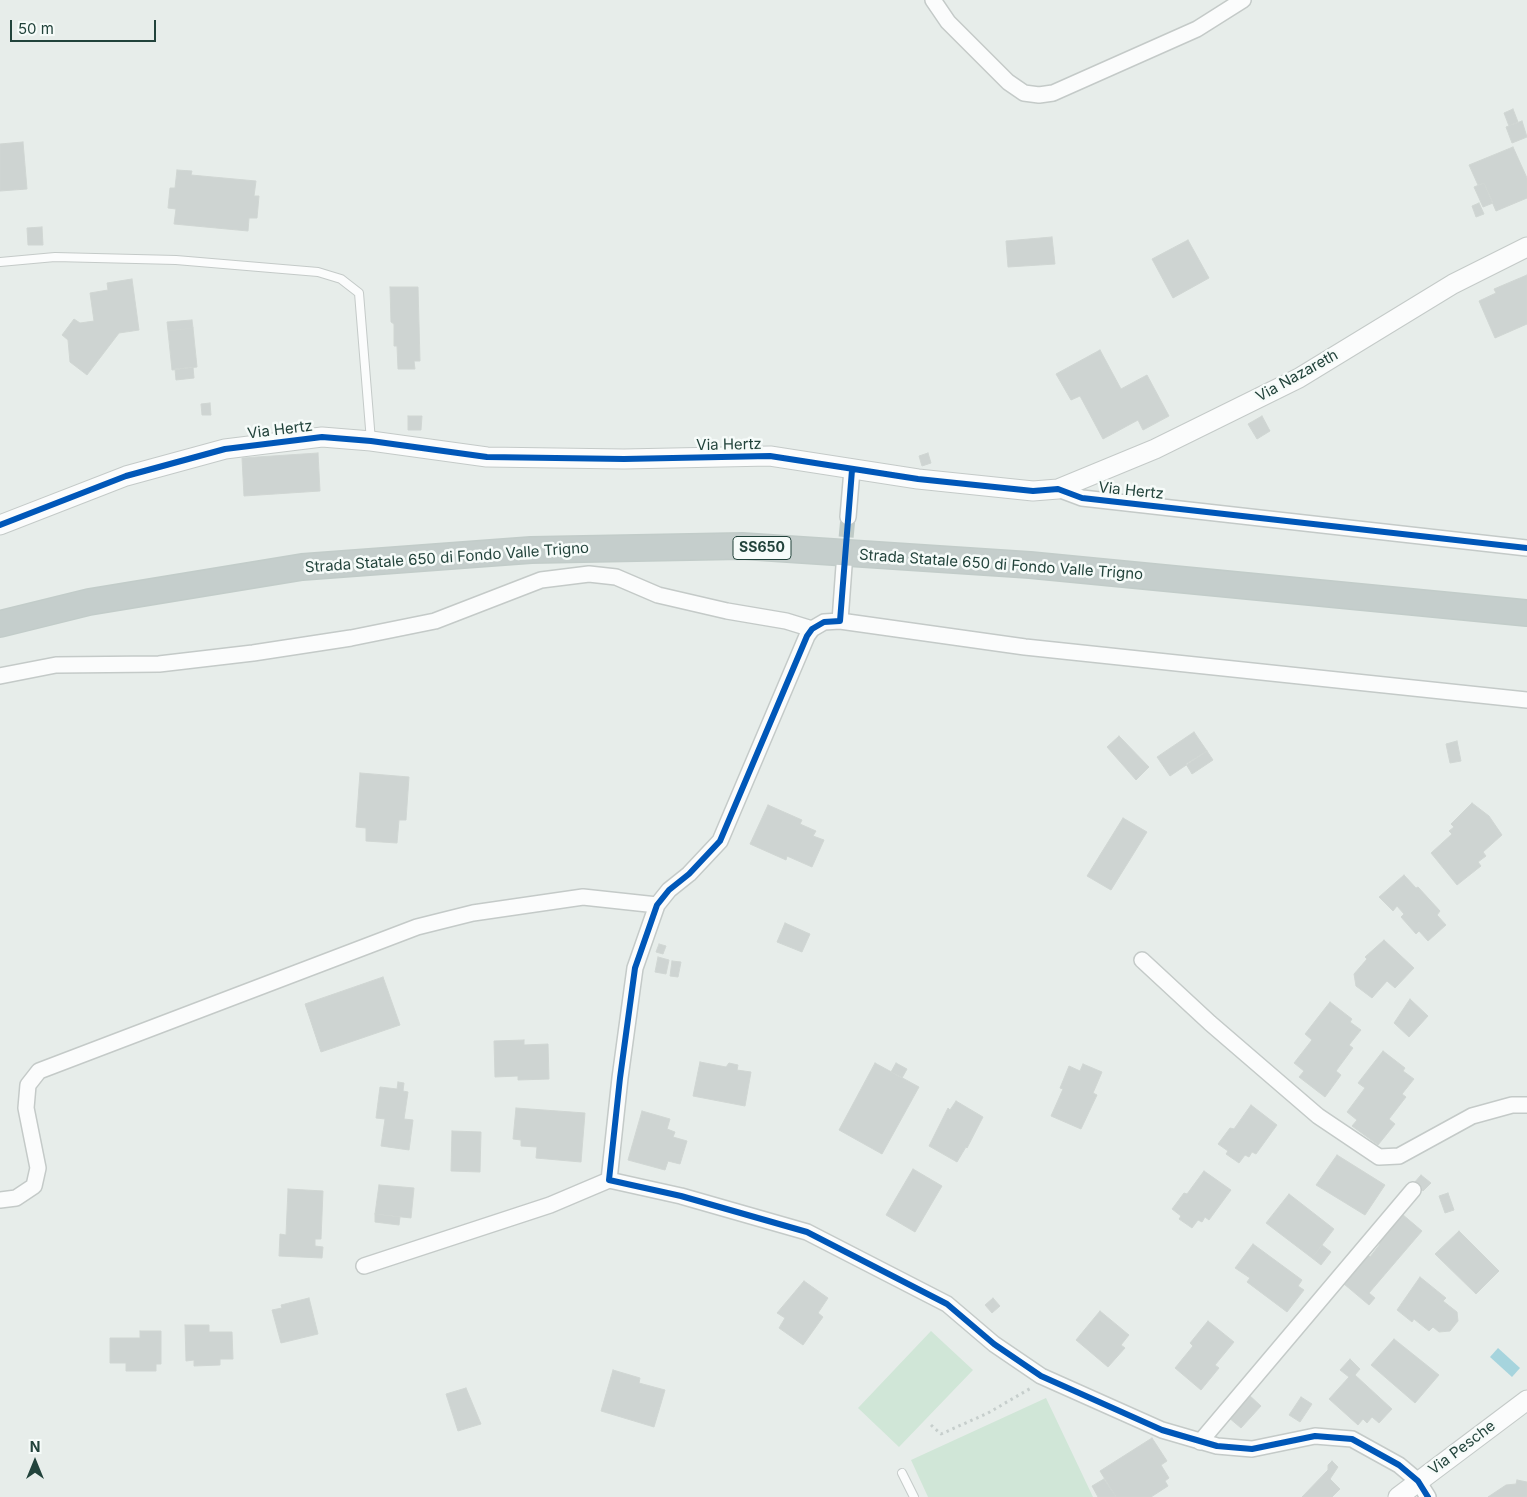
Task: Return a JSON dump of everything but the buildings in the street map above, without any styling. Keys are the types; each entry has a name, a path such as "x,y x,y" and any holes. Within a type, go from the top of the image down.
{"highway":[{"name":"Strada Statale 650 di Fondo Valle Trigno","path":"0,624 89,602 302,567 531,550 742,546 1030,565 1527,613"}],"street":[{"path":"933,0 948,22 1008,82 1024,93 1039,95 1053,93 1197,29 1243,0"},
{"name":"Via Nazareth","path":"1058,489 1155,449 1299,378 1453,284 1527,247"},
{"name":"Via Hertz","path":"0,525 126,476 225,449 322,437 371,441 487,457 624,459 770,456 852,470 1033,490 1058,489 1082,498 1527,548"},
{"path":"848,517 852,470"},
{"path":"840,620 844,566"},
{"path":"0,676 56,665 159,664 253,653 351,638 435,620 542,580 582,574 616,577 658,595 727,611 786,620 812,629"},
{"path":"609,1180 635,968 657,905 669,890 689,874 720,841 807,636 812,629 824,622 840,620 1025,647 1527,700"},
{"path":"0,1200 16,1198 34,1186 38,1168 26,1108 28,1085 39,1072 417,926 473,913 583,897 657,905"},
{"path":"1142,960 1210,1024 1318,1116 1379,1157 1399,1156 1472,1116 1512,1105 1527,1105"},
{"path":"364,1266 550,1205 609,1180 681,1196 807,1232 947,1304 994,1344 1042,1376 1162,1430 1217,1446 1252,1449 1315,1436 1352,1439 1399,1465 1423,1489"},
{"path":"1200,1442 1413,1190"},
{"name":"Via Pesche","path":"1398,1497 1423,1489 1527,1400"}],"lane":[{"path":"0,262 55,257 176,260 318,272 341,279 359,293 371,441"},
{"path":"902,1473 914,1497"}],"path":[{"path":"931,1426 941,1434 954,1429 1028,1391 1042,1376"}],"green space":[{"path":"931,1331 973,1370 899,1447 858,1408"},
{"path":"1046,1398 1093,1497 928,1497 911,1460"}],"water":[{"path":"1498,1348 1520,1368 1512,1377 1490,1357"}],"tunnel":[{"path":"844,560 848,517"}],"cycle path":[{"path":"0,525 126,476 225,449 322,437 371,441 487,457 624,459 770,456 918,479 1033,491 1058,489 1082,498 1527,548"},
{"path":"852,470 840,621 824,622 812,629 807,636 720,841 689,874 669,890 657,905 635,968 609,1180 681,1196 807,1232 947,1304 994,1344 1041,1376 1162,1430 1217,1446 1252,1449 1315,1436 1352,1439 1399,1465 1418,1481 1428,1497"}]}
